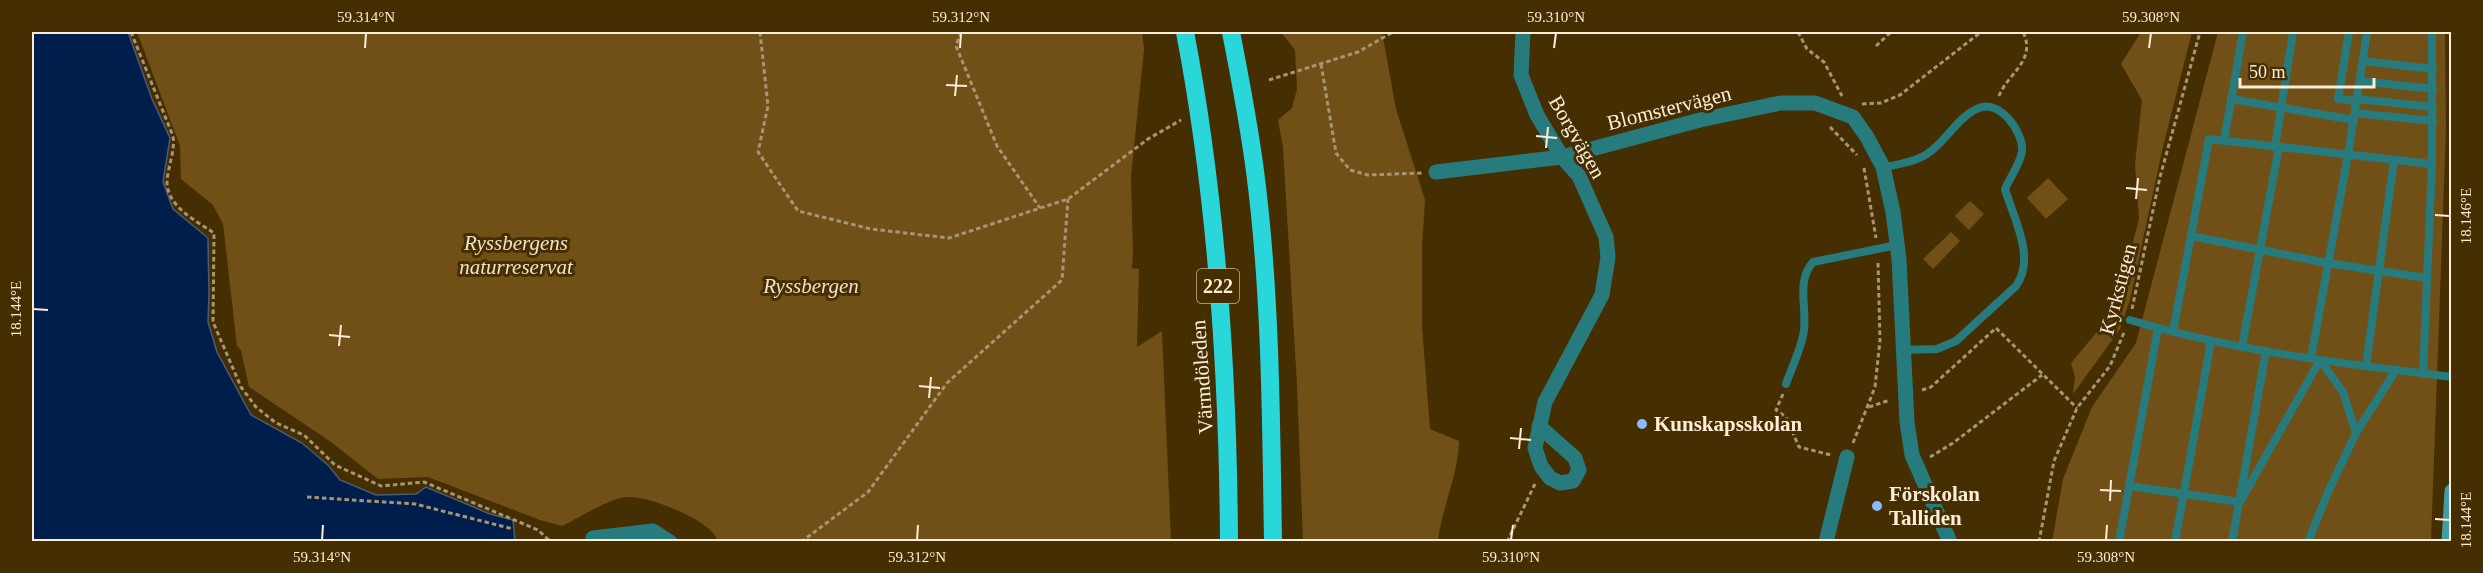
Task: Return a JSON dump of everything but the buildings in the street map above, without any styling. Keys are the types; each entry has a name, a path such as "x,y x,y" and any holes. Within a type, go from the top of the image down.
{"highway":[{"name":"Värmdöleden","path":"1185,32 1208,182 1220,306 1228,432 1229,542"},
{"name":"222","path":"1231,32 1255,172 1266,314 1273,542"}],"main road":[{"path":"2449,542 2451,491"}],"street":[{"name":"Borgvägen","path":"1523,32 1521,75 1537,115 1562,157 1579,176 1606,237 1608,257 1602,295 1545,402 1535,448 1544,470"},
{"name":"Blomstervägen","path":"1436,172 1562,157 1700,120 1780,103 1843,103 1883,167 1897,245 1909,444 1915,466 1950,542"},
{"path":"1539,426 1575,458 1579,470 1573,480 1560,483 1550,478 1544,470"},
{"path":"1826,542 1847,457"},
{"path":"593,540 653,531 670,542"}],"lane":[{"path":"2224,141 2243,32"},
{"path":"2242,347 2277,147 2280,108 2293,32"},
{"path":"2349,32 2337,99 2433,107"},
{"path":"2240,502 2315,359 2327,263 2348,155 2367,32"},
{"path":"2423,374 2432,164 2432,32"},
{"path":"2362,61 2433,69"},
{"path":"2360,81 2433,89"},
{"path":"2231,99 2280,108 2433,121"},
{"path":"1883,167 1928,154 1982,106 2004,114 2020,136 2019,160 2005,189 2025,257 2022,278 1956,341 1937,349 1903,350"},
{"path":"2173,332 2209,139 2432,164"},
{"path":"2366,366 2394,160"},
{"path":"2191,236 2327,263 2427,278"},
{"path":"1786,384 1804,331 1803,280 1807,268 1813,262 1897,245"},
{"path":"2130,320 2242,347 2451,377"},
{"path":"2119,542 2158,328"},
{"path":"2175,542 2211,341"},
{"path":"2232,542 2265,351"},
{"path":"2315,359 2343,392 2356,433"},
{"path":"2308,542 2328,492 2356,433 2396,370"},
{"path":"2129,486 2240,502"}],"path":[{"path":"131,32 173,136 174,144 166,182 169,191 177,208 214,233 213,322 241,387 256,407 276,423 304,435 335,465 362,478 381,486 424,482 538,530 551,542"},
{"path":"760,32 768,106 758,152 798,211 871,229 949,238 1068,199 1148,139 1180,120"},
{"path":"961,32 956,46 997,146 1040,208"},
{"path":"1269,80 1358,52 1393,32"},
{"path":"1798,32 1807,49 1824,62 1843,103 1830,126 1863,161 1877,249 1880,340 1875,387 1869,407 1847,457"},
{"path":"1876,46 1890,32"},
{"path":"1854,106 1881,103 1900,95 1981,32"},
{"path":"1995,109 2000,92 2014,76 2024,59 2027,46 2023,32"},
{"name":"Kyrkstigen","path":"2039,542 2054,461 2077,408 2110,366 2130,320 2160,177 2200,32"},
{"path":"1321,64 1336,153 1350,170 1368,175 1436,172"},
{"path":"801,542 868,492 947,382 1062,280 1068,199"},
{"path":"1869,407 1931,387 1996,328 2077,408"},
{"path":"1915,466 1953,443 2042,375"},
{"path":"1776,410 1786,417 1799,447 1824,453"},
{"path":"1507,542 1528,495 1544,470"},
{"path":"307,497 415,504 513,529"}],"green space":[{"name":"Ryssbergen","path":"137,32 1142,32 1144,49 1131,177 1132,268 1139,269 1137,347 1162,331 1171,541 718,541 713,533 693,518 665,505 640,498 614,500 562,526 540,520 428,477 378,479 331,442 249,387 241,350 237,346 223,224 213,205 181,179 180,146"},
{"path":"1281,32 1382,32 1396,109 1425,200 1422,247 1422,326 1430,429 1459,441 1456,467 1438,541 1303,541 1297,385 1283,147 1278,120 1292,108 1297,89 1295,50"},
{"path":"2141,32 2192,32 2162,151 2130,300 2120,329 2073,394 2075,377 2071,363 2115,310 2139,219 2135,165 2142,100 2121,64"},
{"path":"2218,32 2445,32 2446,129 2431,541 2052,542 2063,479 2092,407 2136,343"},
{"path":"2048,178 2068,199 2046,219 2027,198"},
{"path":"1970,201 1984,214 1969,230 1955,216"},
{"path":"1951,232 1960,241 1933,269 1923,259"}],"water":[{"path":"32,32 128,32 152,99 170,138 163,182 173,209 208,238 208,322 217,352 251,415 302,443 329,466 340,480 376,495 416,494 426,487 490,514 513,520 515,541 32,541"}],"place":[{"name":"Kunskapsskolan","path":"1642,424"},
{"name":"Förskolan Talliden","path":"1877,506"}],"park label":[{"name":"Ryssbergens naturreservat","path":"516,255"}]}
